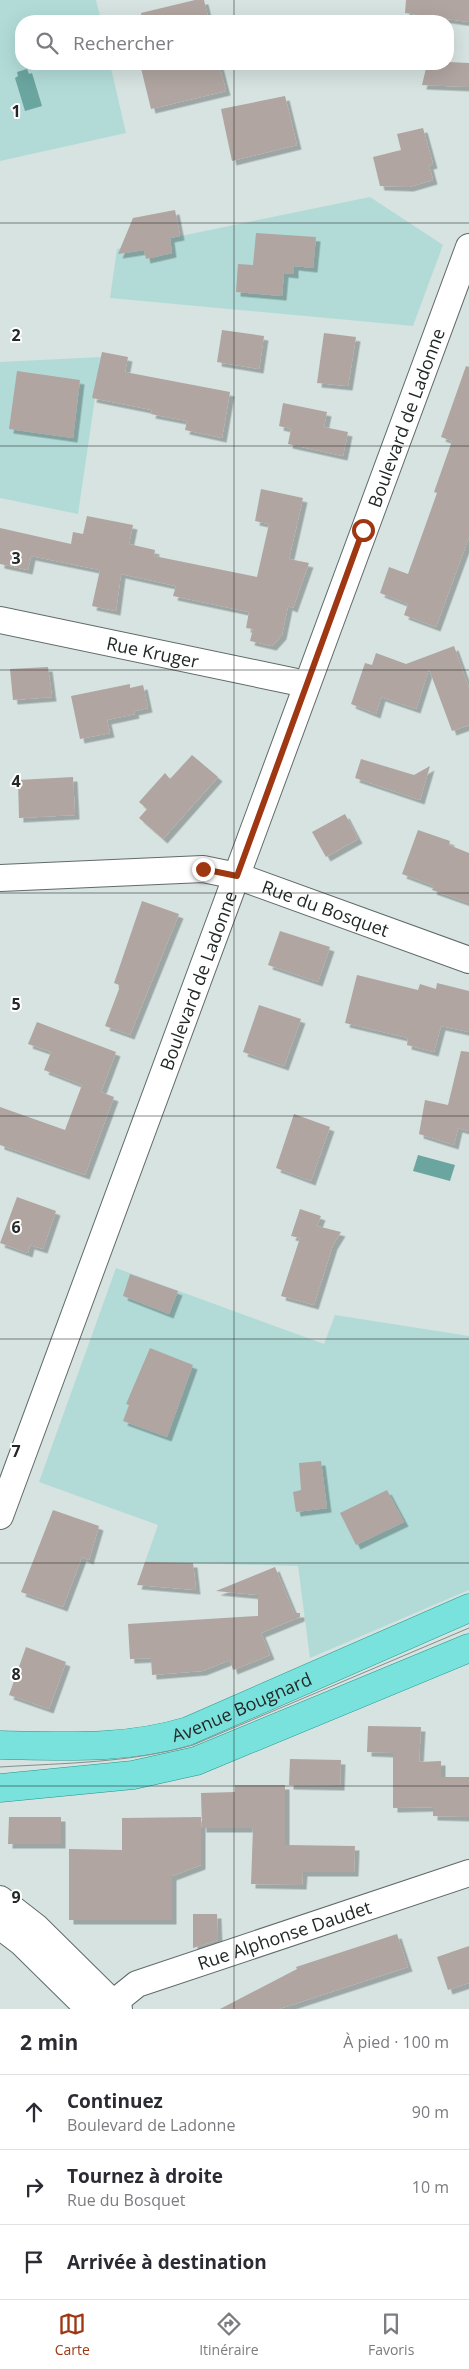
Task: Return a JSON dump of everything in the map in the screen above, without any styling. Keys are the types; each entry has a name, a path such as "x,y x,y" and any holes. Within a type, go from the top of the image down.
{"main road":[{"name":"Avenue Bougnard","path":"0,1745 90,1747 160,1740 188,1731 469,1608"},
{"name":"Avenue Bougnard","path":"0,1788 133,1775 196,1761 469,1648"}],"street":[{"name":"Boulevard de Ladonne","path":"0,1516 469,247"},
{"name":"Rue Kruger","path":"0,620 306,684"},
{"name":"Rue du Bosquet","path":"0,878 203,869 237,876 469,960"},
{"name":"Rue Alphonse Daudet","path":"107,2007 137,1984 469,1873"},
{"path":"0,1899 36,1927 107,2007"},
{"path":"0,1926 107,2007"}],"shaded area":[{"path":"0,0 96,0 100,15 15,15 15,70 111,70 126,133 0,161"},
{"path":"27,70 29,74 32,73 42,106 25,111 15,78 18,76 17,72"},
{"path":"370,197 443,245 413,326 110,298 117,249"},
{"path":"101,357 78,514 0,498 0,362"},
{"path":"418,1155 455,1165 450,1181 413,1171"},
{"path":"116,1268 324,1344 335,1315 469,1336 469,1590 310,1658 298,1566 145,1562 158,1525 39,1482"}],"building":[{"path":"195,0 204,0 208,15 141,15 141,13"},
{"path":"406,0 469,0 469,22 454,20 454,15 405,13"},
{"path":"454,62 469,63 469,87 422,85 426,70 454,70"},
{"path":"141,70 221,70 226,91 151,109"},
{"path":"285,96 297,145 232,161 221,109"},
{"path":"423,128 433,164 429,165 433,180 409,187 380,186 373,157 401,150 397,134"},
{"path":"175,210 180,236 170,238 172,253 146,259 144,250 118,254 133,218"},
{"path":"256,233 316,237 313,268 294,266 294,274 284,273 282,296 236,292 238,264 253,265"},
{"path":"222,330 264,336 259,369 217,362"},
{"path":"324,333 356,337 348,386 317,383"},
{"path":"102,352 128,357 125,372 230,392 222,438 185,430 187,421 151,414 152,410 92,398"},
{"path":"466,366 469,367 469,537 436,627 404,615 408,604 380,593 389,567 408,574 437,493 434,492 452,441 441,437"},
{"path":"17,371 80,380 73,438 9,429"},
{"path":"283,403 327,412 324,427 348,432 343,456 288,444 291,429 279,426"},
{"path":"261,489 303,498 289,559 309,563 293,608 288,606 282,635 272,646 250,641 253,629 246,628 249,612 173,596 176,586 121,574 116,611 92,606 100,570 31,556 28,570 0,564 0,528 71,544 73,532 83,534 87,516 133,525 129,544 155,550 154,556 257,577 269,524 255,521"},
{"path":"454,646 469,688 469,725 452,731 429,669 416,709 381,697 376,714 351,704 365,663 372,665 376,653 406,664"},
{"path":"48,667 52,697 13,700 10,669"},
{"path":"130,684 130,688 143,685 148,708 134,711 135,714 107,720 110,733 80,739 71,696"},
{"path":"192,755 218,777 163,839 139,818 147,809 139,802 165,773 170,779"},
{"path":"361,759 414,775 430,766 420,800 355,778"},
{"path":"73,777 75,815 19,818 18,780"},
{"path":"345,814 358,839 326,857 312,832"},
{"path":"418,830 450,841 449,845 469,853 469,903 432,890 434,886 402,874"},
{"path":"142,901 179,914 130,1035 105,1026 119,989 119,985 114,983"},
{"path":"280,931 330,947 318,982 268,965"},
{"path":"357,975 418,990 420,984 436,989 437,983 469,991 469,1032 441,1026 434,1052 407,1045 408,1038 345,1023"},
{"path":"259,1005 301,1019 284,1066 243,1052"},
{"path":"37,1022 116,1052 101,1092 114,1097 85,1175 0,1145 0,1107 65,1130 82,1085 44,1070 51,1052 28,1044"},
{"path":"461,1051 469,1052 469,1131 458,1128 454,1145 419,1134 425,1100 448,1105"},
{"path":"294,1114 330,1127 311,1181 276,1168"},
{"path":"17,1197 56,1211 43,1249 30,1245 28,1253 0,1243"},
{"path":"300,1209 321,1216 317,1226 341,1232 333,1245 314,1305 281,1296 300,1238 291,1236"},
{"path":"130,1274 178,1291 169,1314 123,1296"},
{"path":"150,1348 193,1365 167,1437 123,1421 129,1405 126,1404"},
{"path":"321,1461 327,1508 296,1512 293,1492 301,1490 299,1463"},
{"path":"387,1490 404,1522 356,1545 340,1513"},
{"path":"53,1510 99,1526 89,1560 82,1557 63,1607 21,1592"},
{"path":"145,1562 193,1563 196,1590 137,1585"},
{"path":"275,1567 294,1613 300,1613 300,1617 261,1633 270,1655 233,1670 230,1660 202,1671 152,1675 151,1658 130,1659 128,1624 258,1616 258,1595 216,1591"},
{"path":"26,1647 66,1662 49,1709 9,1695"},
{"path":"368,1726 421,1727 419,1762 441,1761 441,1777 469,1777 469,1817 433,1816 433,1807 393,1808 393,1753 367,1752"},
{"path":"290,1759 341,1760 340,1786 289,1785"},
{"path":"235,1785 285,1785 285,1845 355,1846 354,1872 303,1872 302,1885 251,1884 253,1828 202,1828 201,1793 235,1792"},
{"path":"9,1817 61,1817 61,1844 8,1844"},
{"path":"201,1817 201,1865 172,1876 172,1920 69,1920 69,1849 122,1850 122,1818"},
{"path":"193,1914 217,1914 218,1940 193,1948"},
{"path":"397,1934 408,1967 279,2009 220,2009 297,1969 296,1967"},
{"path":"469,1946 469,1983 448,1990 437,1957"}],"tram line":[{"path":"0,1767 121,1759 193,1745 469,1628"}],"route":[{"path":"203,869 237,876 363,530"}]}
